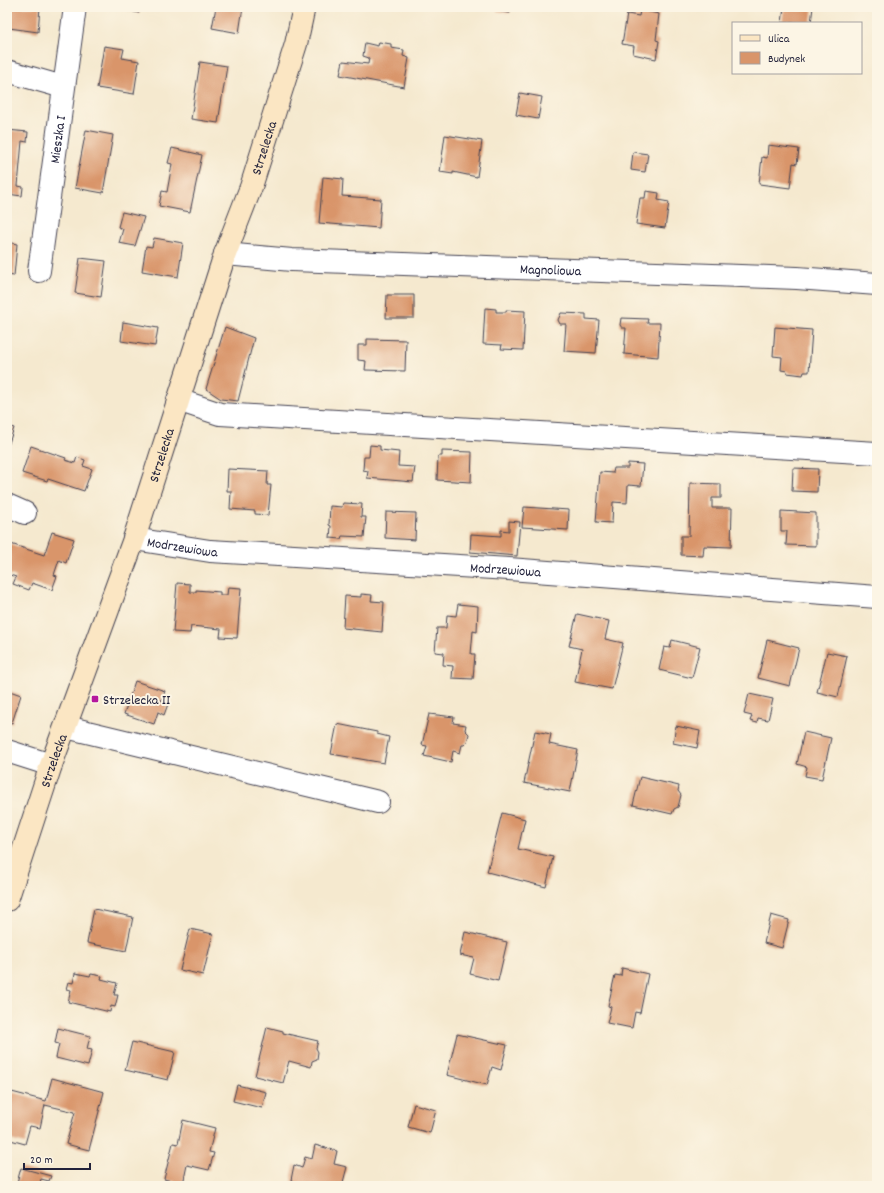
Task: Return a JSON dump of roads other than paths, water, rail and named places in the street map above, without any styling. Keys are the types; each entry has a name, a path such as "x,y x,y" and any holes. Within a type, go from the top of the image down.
{"street":[{"name":"Mieszka I","path":"39,271 75,7"},
{"name":"Strzelecka","path":"7,900 51,765 134,539 225,254 251,187 296,44 304,7"},
{"path":"7,71 63,87"},
{"name":"Magnoliowa","path":"225,254 292,260 797,278 877,284"},
{"path":"178,400 220,414 877,453"},
{"name":"Modrzewiowa","path":"134,539 210,551 522,570 877,597"},
{"path":"66,727 378,802"},
{"path":"7,751 51,765"}],"place":[{"name":"Strzelecka II","path":"95,699"}]}
